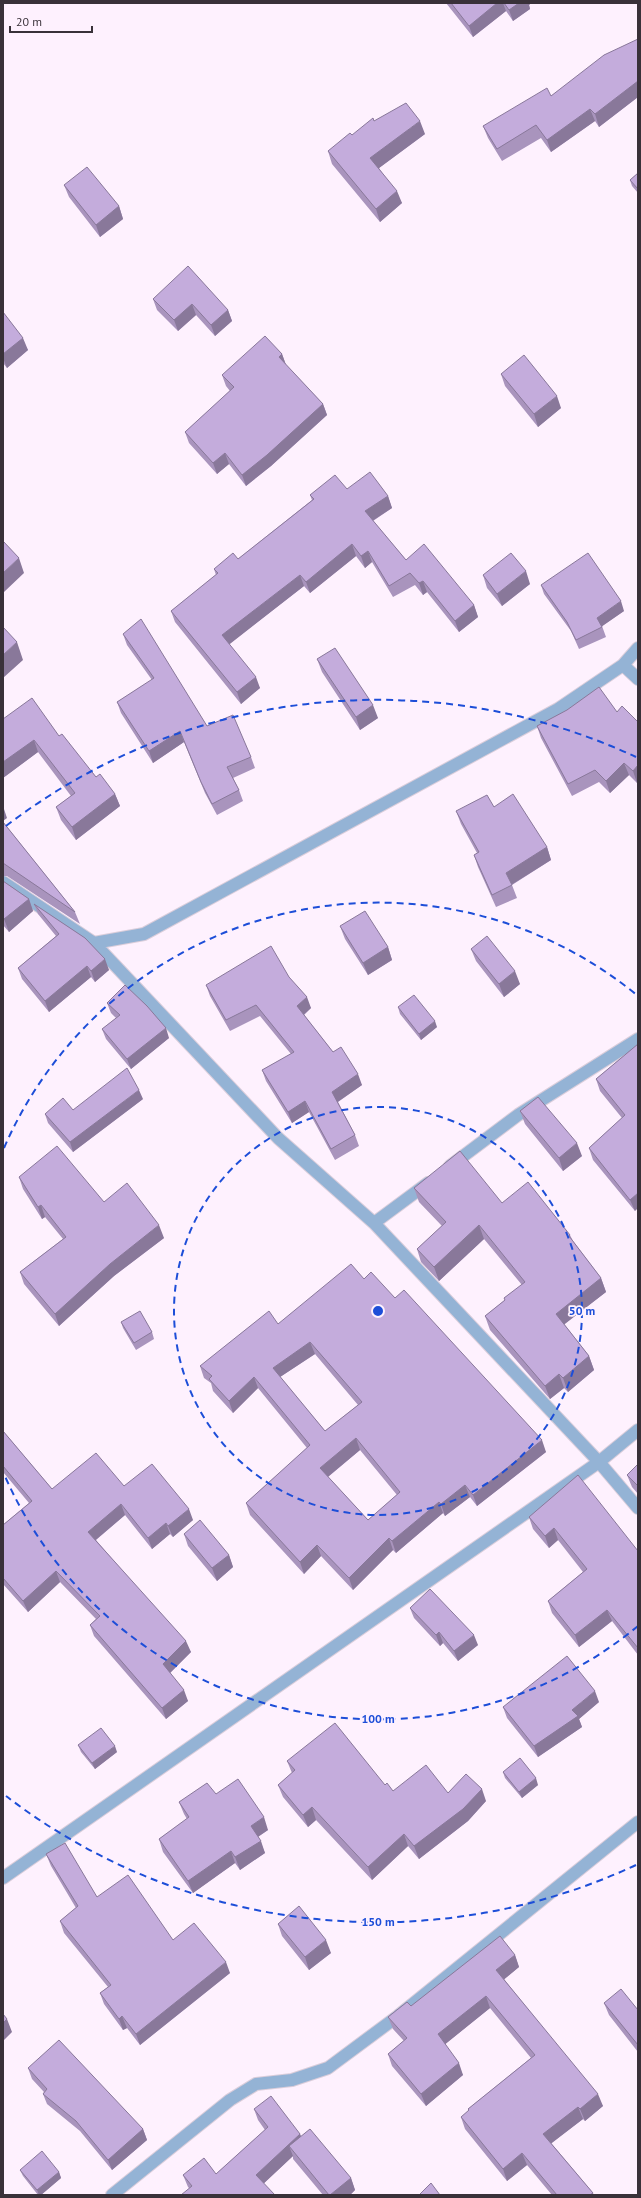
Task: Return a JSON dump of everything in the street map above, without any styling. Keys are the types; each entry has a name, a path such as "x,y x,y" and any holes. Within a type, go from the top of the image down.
{"street":[{"path":"94,943 144,934 558,709 623,665 638,648"},
{"path":"623,665 638,679"},
{"path":"3,882 94,943 278,1138 374,1223 599,1462 638,1508"},
{"path":"374,1223 518,1114 638,1039"},
{"path":"3,1878 599,1462 638,1430"},
{"path":"112,2195 230,2100 249,2088 256,2084 292,2080 328,2068 398,2016 638,1822"}],"building":[{"path":"451,3 497,3 469,26"},
{"path":"504,3 519,3 509,10"},
{"path":"638,39 638,81 595,114 590,109 547,140 536,125 497,149 483,126 547,88 551,96 604,55"},
{"path":"406,103 420,121 370,158 397,191 376,209 328,151 350,133 352,135 373,118 374,121"},
{"path":"87,167 119,206 96,225 64,185"},
{"path":"638,173 638,189 630,180"},
{"path":"188,266 228,310 211,325 192,304 174,320 153,299"},
{"path":"3,312 23,338 3,354"},
{"path":"265,336 282,354 279,357 323,404 267,455 242,475 225,453 213,463 185,432 234,387 222,375"},
{"path":"524,355 557,396 534,414 501,374"},
{"path":"370,472 388,496 365,511 406,560 424,544 474,605 455,621 423,581 419,583 410,573 389,586 368,551 361,556 352,544 306,582 300,575 222,635 256,677 237,692 171,611 218,573 214,569 233,553 238,559 314,499 310,495 335,475 347,489"},
{"path":"3,541 19,558 3,573"},
{"path":"511,553 526,571 497,594 483,575"},
{"path":"588,553 621,601 597,618 602,627 576,640 567,622 541,585"},
{"path":"141,619 207,726 233,715 251,757 227,767 239,790 212,804 201,782 180,731 149,751 117,702 154,678 123,634"},
{"path":"3,627 17,642 3,655"},
{"path":"335,648 373,705 356,717 317,659"},
{"path":"599,687 617,712 622,706 638,722 638,765 633,771 624,763 606,781 595,770 568,784 537,726 567,710"},
{"path":"32,698 59,736 62,734 96,777 100,774 115,794 72,827 56,807 75,793 34,740 3,762 3,719"},
{"path":"513,794 547,847 506,873 512,885 492,895 474,855 479,852 456,811 487,795 494,807"},
{"path":"3,822 75,912 3,863"},
{"path":"3,881 29,899 4,919 3,918"},
{"path":"34,904 85,938 105,959 91,971 87,966 45,1001 18,968 59,934"},
{"path":"365,911 388,947 363,963 340,926"},
{"path":"487,936 515,971 499,984 471,949"},
{"path":"271,946 289,977 307,997 297,1006 333,1052 341,1047 358,1074 332,1092 355,1135 331,1149 305,1101 288,1112 262,1070 294,1052 256,1005 226,1020 206,985"},
{"path":"125,985 147,1006 166,1028 127,1059 102,1029 120,1015 107,1003"},
{"path":"414,995 435,1021 419,1034 398,1007"},
{"path":"638,1044 638,1193 630,1200 589,1148 625,1115 596,1079"},
{"path":"127,1068 139,1090 70,1142 45,1114 63,1098 73,1110"},
{"path":"538,1097 577,1143 559,1158 520,1111"},
{"path":"57,1146 104,1202 127,1183 159,1225 110,1264 55,1314 20,1272 66,1237 41,1205 38,1207 19,1177"},
{"path":"460,1151 502,1203 528,1182 570,1235 569,1236 601,1278 556,1314 589,1356 563,1378 559,1374 545,1386 485,1316 505,1300 504,1298 525,1282 479,1225 434,1267 417,1249 446,1222 414,1188"},
{"path":"351,1264 364,1279 371,1272 395,1298 404,1290 542,1440 473,1495 465,1485 441,1504 439,1502 392,1541 389,1538 349,1578 317,1545 300,1562 246,1503 310,1445 254,1377 229,1401 209,1379 212,1376 200,1366 269,1311 278,1324","holes":["310,1342 362,1402 325,1431 273,1368","356,1438 400,1492 368,1520 320,1468"]},
{"path":"140,1311 152,1332 134,1343 121,1322"},
{"path":"3,1431 52,1489 96,1453 124,1486 152,1464 189,1509 168,1526 166,1523 148,1538 121,1504 88,1532 186,1641 163,1664 184,1690 162,1708 90,1625 100,1616 56,1571 23,1601 3,1578 3,1525 32,1501 3,1466"},
{"path":"638,1464 638,1486 627,1475"},
{"path":"578,1475 638,1551 638,1648 607,1610 575,1635 548,1601 587,1569 554,1528 545,1536 529,1517"},
{"path":"200,1520 229,1555 212,1568 184,1534"},
{"path":"430,1589 474,1635 454,1651 439,1632 436,1635 410,1608"},
{"path":"567,1656 595,1691 572,1710 578,1716 534,1746 503,1707"},
{"path":"335,1723 385,1785 387,1783 393,1791 426,1765 448,1793 466,1774 482,1789 463,1809 414,1846 404,1834 368,1867 312,1807 303,1815 278,1785 295,1770 287,1761"},
{"path":"101,1728 115,1746 92,1763 78,1745"},
{"path":"520,1758 536,1778 519,1792 503,1772"},
{"path":"238,1779 264,1817 251,1826 261,1841 235,1857 231,1851 188,1881 159,1839 189,1817 179,1802 207,1783 216,1794"},
{"path":"65,1843 97,1897 128,1875 173,1940 194,1923 226,1962 136,2034 122,2016 119,2019 100,1993 111,1985 60,1921 78,1906 46,1854"},
{"path":"299,1906 326,1940 305,1957 278,1924"},
{"path":"500,1936 515,1955 496,1970 598,2094 580,2109 578,2107 543,2134 593,2193 590,2195 557,2195 522,2153 503,2169 461,2117 469,2110 468,2109 535,2055 486,1996 438,2034 459,2063 421,2094 388,2054 407,2038 388,2017 407,2002 411,2006"},
{"path":"621,1989 638,2010 638,2045 604,2003"},
{"path":"3,2014 7,2019 3,2023"},
{"path":"59,2040 143,2129 108,2160 76,2121 43,2094 47,2089 28,2068"},
{"path":"271,2096 300,2134 256,2175 275,2195 181,2195 192,2186 183,2175 204,2158 216,2174 268,2127 254,2109"},
{"path":"310,2129 351,2178 330,2195 289,2146"},
{"path":"42,2151 59,2172 37,2190 20,2170"},
{"path":"431,2183 440,2195 419,2195"}]}
